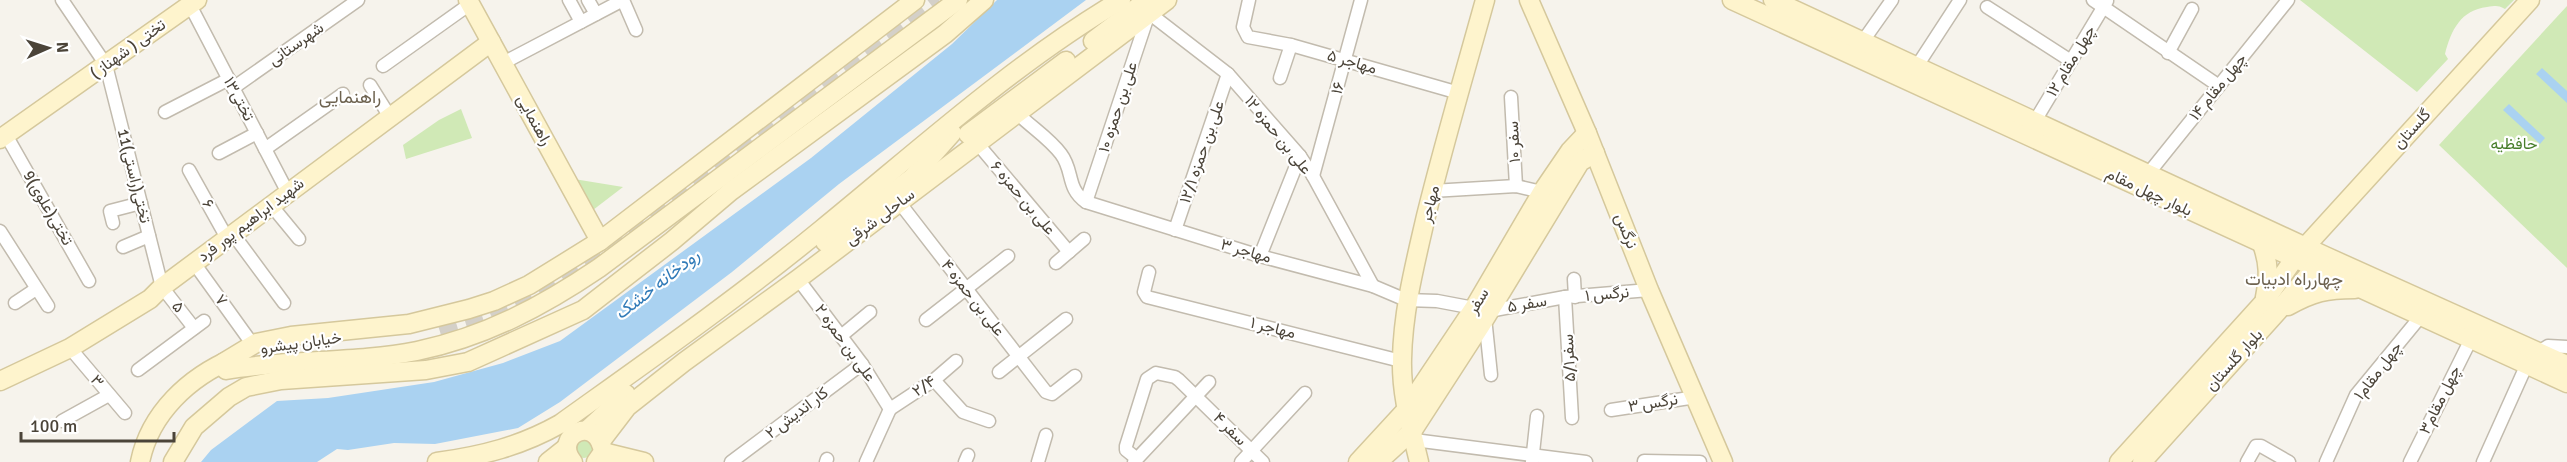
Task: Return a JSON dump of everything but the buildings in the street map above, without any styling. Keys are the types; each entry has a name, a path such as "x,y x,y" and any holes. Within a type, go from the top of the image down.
{"main road":[{"name":"خیابان پیشرو","path":"140,462 153,427 171,401 187,386 224,366 297,350 412,342 529,285 600,241 915,0"},
{"path":"224,366 415,351 467,337 516,317 574,284 958,0"},
{"path":"173,462 194,427 246,387 281,380 426,370 468,362 583,310 672,241 731,191 945,34 984,0"},
{"path":"437,462 479,456 509,448 537,437 560,424 783,261 932,136 979,100 1095,15 1121,0"},
{"path":"913,177 934,151 963,123 1113,16 1128,0"},
{"name":"ساحلی شرقی","path":"600,451 653,370 1148,6 1167,0"},
{"name":"مهاجر","path":"1419,462 1414,435 1405,411 1401,361 1406,300 1432,191 1485,0"},
{"name":"سفر","path":"1378,462 1414,435 1482,314 1582,155 1587,133 1529,0"},
{"name":"بلوار چهل مقام","path":"1732,0 1824,33 2262,244 2300,253"},
{"name":"بلوار چهل مقام","path":"1773,0 1824,33 1863,41 2148,174 2300,253 2533,358 2567,382"},
{"name":"گلستان","path":"2300,253 2530,0"},
{"name":"تختی ( شهناز )","path":"3,137 193,2"},
{"name":"راهنمایی","path":"469,2 600,241"},
{"name":"ساحلی شرقی","path":"600,451 627,407 1017,113 1148,6"},
{"path":"740,163 765,155 912,49 945,34"},
{"name":"شهید ابراهیم پور فرد","path":"0,381 70,348 150,299 162,286 491,42"},
{"name":"سفر","path":"1358,462 1405,411 1482,314 1542,192 1582,155"},
{"name":"نرگس","path":"1582,155 1649,290 1723,462"},
{"path":"2262,244 2268,261 2271,307 2328,289 2361,289"},
{"name":"بلوار گلستان","path":"2271,307 2300,253"},
{"name":"بلوار چهل مقام","path":"2320,262 2361,289 2404,300 2421,316 2471,339 2533,358 2567,365"},
{"name":"بلوار گلستان","path":"2142,462 2177,412 2271,307 2320,262"},
{"path":"451,321 460,327 467,337"},
{"name":"خیابان پیشرو","path":"149,462 167,424 224,366"},
{"name":"بلوار گلستان","path":"2119,462 2177,412"},
{"path":"548,462 570,454 576,432 600,451 644,462"}],"street":[{"name":"11تختی(راستی)","path":"62,0 106,65 162,286"},
{"name":"شهرستانی","path":"165,112 231,83 358,0"},
{"path":"569,0 581,22"},
{"path":"588,0 596,14"},
{"path":"503,63 623,0 636,30"},
{"name":"۵ مهاجر","path":"1249,0 1243,27 1248,37 1291,45 1459,93"},
{"name":"۱۶","path":"1313,176 1361,0"},
{"path":"1863,41 1893,0"},
{"path":"1917,66 1960,0"},
{"name":"چهل مقام ۱۴","path":"2148,174 2288,1"},
{"name":"تختی۱۳","path":"193,2 231,83 288,193"},
{"path":"383,66 469,2"},
{"path":"2102,2 2168,53 2219,86"},
{"name":"چهل مقام ۱۲","path":"2035,121 2071,61 2102,2"},
{"name":"۱۲ علی بن حمزه","path":"1148,6 1228,74 1300,156 1372,286"},
{"name":"۱۰ علی بن حمزه","path":"1086,202 1148,6"},
{"path":"1987,7 2071,61"},
{"path":"2168,53 2192,9"},
{"path":"1280,78 1291,45"},
{"name":"۱۲/۱ علی بن حمزه","path":"1176,230 1228,74"},
{"path":"370,85 390,117"},
{"path":"265,149 343,94"},
{"name":"۱۰ سفر","path":"1511,97 1516,186"},
{"path":"1017,113 1053,144 1063,157 1073,190 1086,202"},
{"path":"219,153 257,133"},
{"name":"9تختی(علوی)","path":"3,137 89,281"},
{"name":"۶ علی بن حمزه","path":"977,143 1069,252"},
{"path":"1260,256 1300,156"},
{"name":"۶","path":"189,170 230,236 284,303"},
{"path":"1432,191 1516,186 1542,192"},
{"name":"۴ علی بن حمزه","path":"899,202 1048,394 1052,394 1075,376"},
{"name":"۳ مهاجر","path":"1086,202 1260,256 1372,286 1406,300"},
{"path":"113,223 110,211 141,203"},
{"path":"271,205 298,239"},
{"path":"0,231 48,306"},
{"path":"123,247 149,236"},
{"path":"1056,263 1084,239"},
{"path":"926,320 1008,256"},
{"name":"۷","path":"194,263 248,338"},
{"name":"۱ مهاجر","path":"1149,272 1144,295 1401,361"},
{"name":"۲ علی بن حمزه","path":"798,279 862,364 890,409"},
{"name":"۵/۱سفر","path":"1572,418 1570,297 1574,279"},
{"name":"۵","path":"138,370 199,325 162,286"},
{"path":"15,303 36,289"},
{"name":"۱ نرگس","path":"1570,297 1649,290"},
{"name":"۵ سفر","path":"1482,314 1570,297"},
{"path":"1406,300 1437,301 1482,314 1486,327 1491,375"},
{"path":"841,336 870,312"},
{"name":"چهل مقام۱","path":"2325,462 2356,395 2421,316"},
{"path":"999,372 1066,319"},
{"name":"چهل مقام۳","path":"2410,462 2471,339"},
{"path":"2483,462 2533,358 2548,346 2567,347"},
{"name":"۳","path":"70,348 125,413"},
{"name":"۲/۴","path":"890,409 934,380 956,361"},
{"name":"۲ کار اندیش","path":"731,462 862,364"},
{"name":"۴ سفر","path":"1135,460 1126,450 1126,446 1147,379 1151,374 1156,373 1175,377 1263,462"},
{"path":"934,380 963,412 989,421"},
{"path":"1135,460 1209,382"},
{"path":"1241,462 1305,393"},
{"path":"62,421 109,395"},
{"name":"۳ نرگس","path":"1611,410 1696,397"},
{"path":"866,462 890,409"},
{"path":"1532,459 1537,416"},
{"path":"1038,462 1046,435"},
{"path":"1414,435 1532,459 1586,462"},
{"path":"2247,462 2256,446 2261,446 2289,462"},
{"path":"1644,461 1700,462"}],"green space":[{"path":"2300,0 2514,0 2505,9 2496,6 2487,7 2470,12 2464,17 2450,37 2445,54 2448,59 2417,92"},
{"name":"حافظیه","path":"2567,6 2567,268 2439,145"},
{"path":"461,109 472,138 406,159 403,145 439,120"},
{"path":"574,179 623,187 593,210"},
{"path":"584,440 590,443 593,449 590,455 584,458 578,455 575,449 578,443"}],"water":[{"name":"رودخانه خشک","path":"997,0 1086,0 839,184 732,272 560,402 518,428 435,444 394,443 348,450 337,449 317,462 201,462 211,450 277,401 328,398 434,382 503,363 560,341 811,158 952,44"},
{"path":"2542,68 2567,91 2567,103 2536,74"},
{"path":"2509,104 2545,138 2540,144 2503,110"}],"tunnel":[{"path":"441,335 484,322 525,303 555,284 709,173 939,0"}],"district":[{"name":"راهنمایی","path":"350,97"},
{"name":"چهارراه ادبیات","path":"2294,279"}]}
